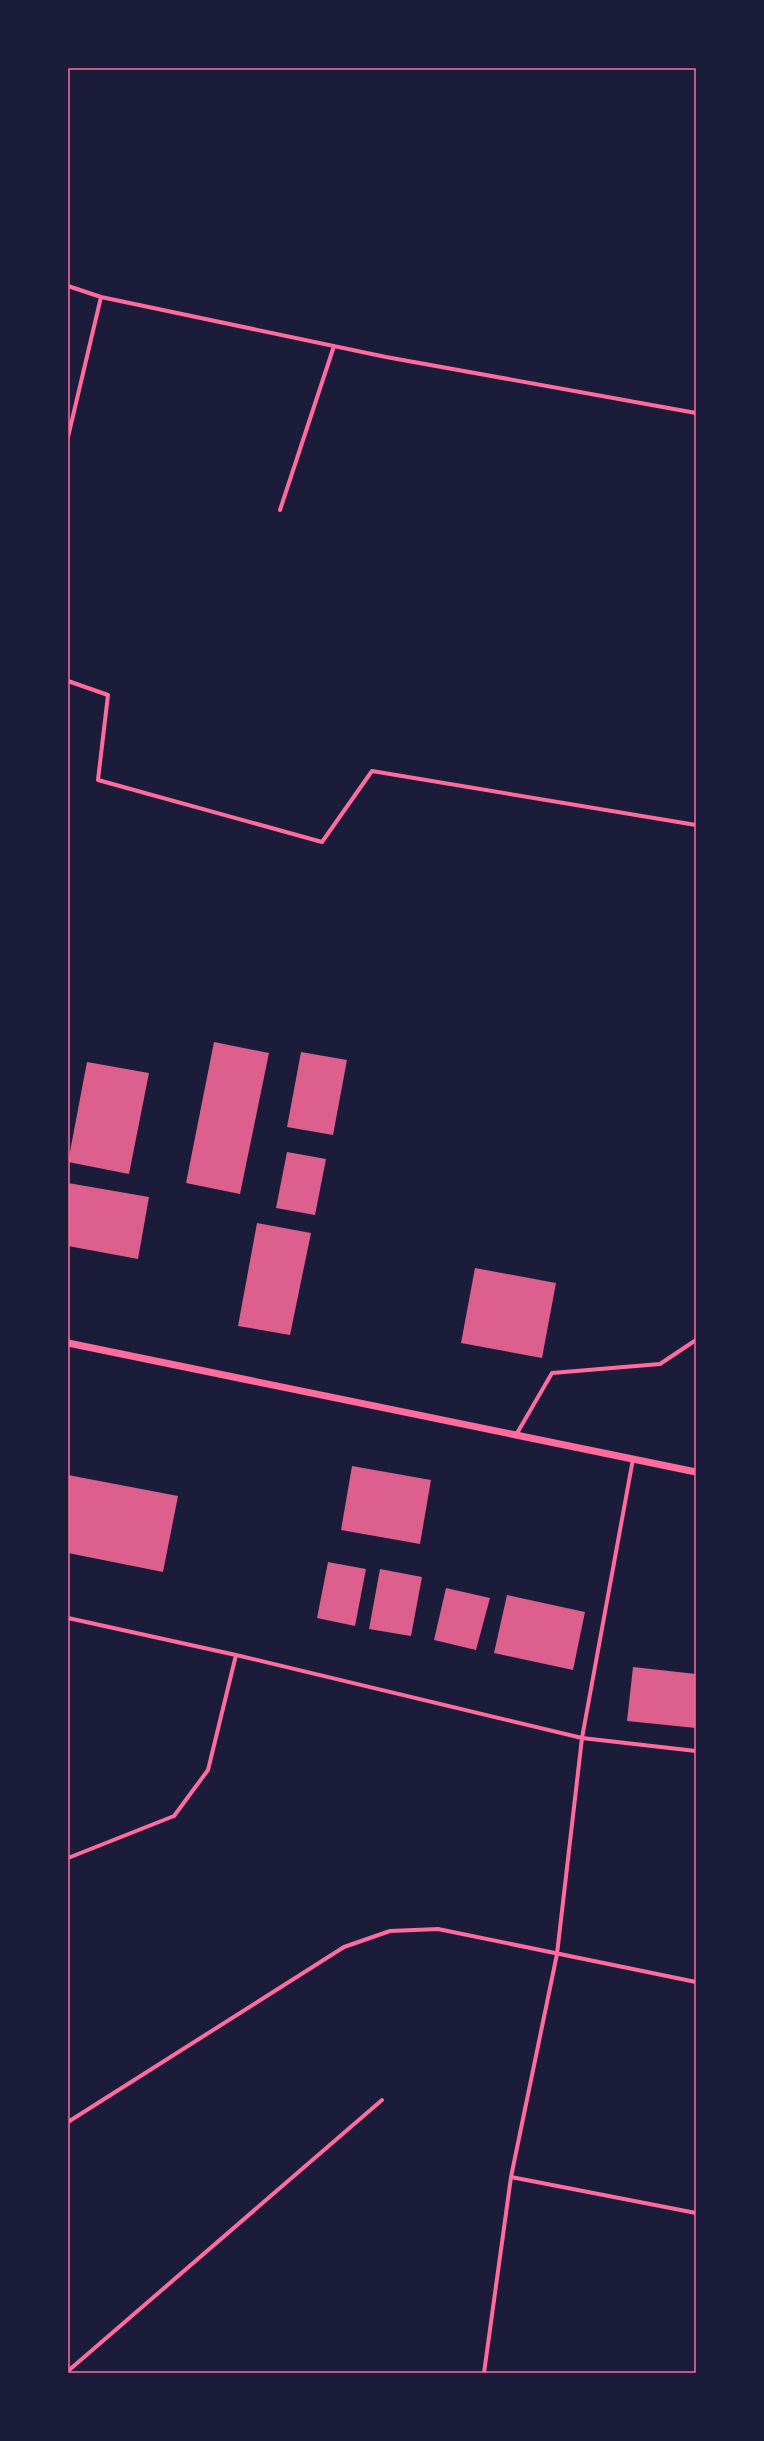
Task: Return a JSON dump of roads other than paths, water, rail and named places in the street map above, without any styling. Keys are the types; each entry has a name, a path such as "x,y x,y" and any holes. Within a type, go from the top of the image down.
{"street":[{"path":"68,286 101,297 334,346 696,413"},
{"path":"68,437 101,297"},
{"path":"280,510 334,346"},
{"path":"68,681 108,695 98,780 322,842 372,771 696,825"},
{"path":"516,1435 552,1373 660,1364 696,1340"},
{"path":"68,1343 696,1472"},
{"path":"484,2373 510,2177 557,1954 582,1738 633,1459"},
{"path":"68,1618 236,1655 582,1738 696,1751"},
{"path":"68,1858 174,1816 208,1770 236,1655"},
{"path":"68,2122 344,1946 390,1931 438,1929 696,1982"},
{"path":"68,2371 382,2100"},
{"path":"510,2177 696,2213"}]}
